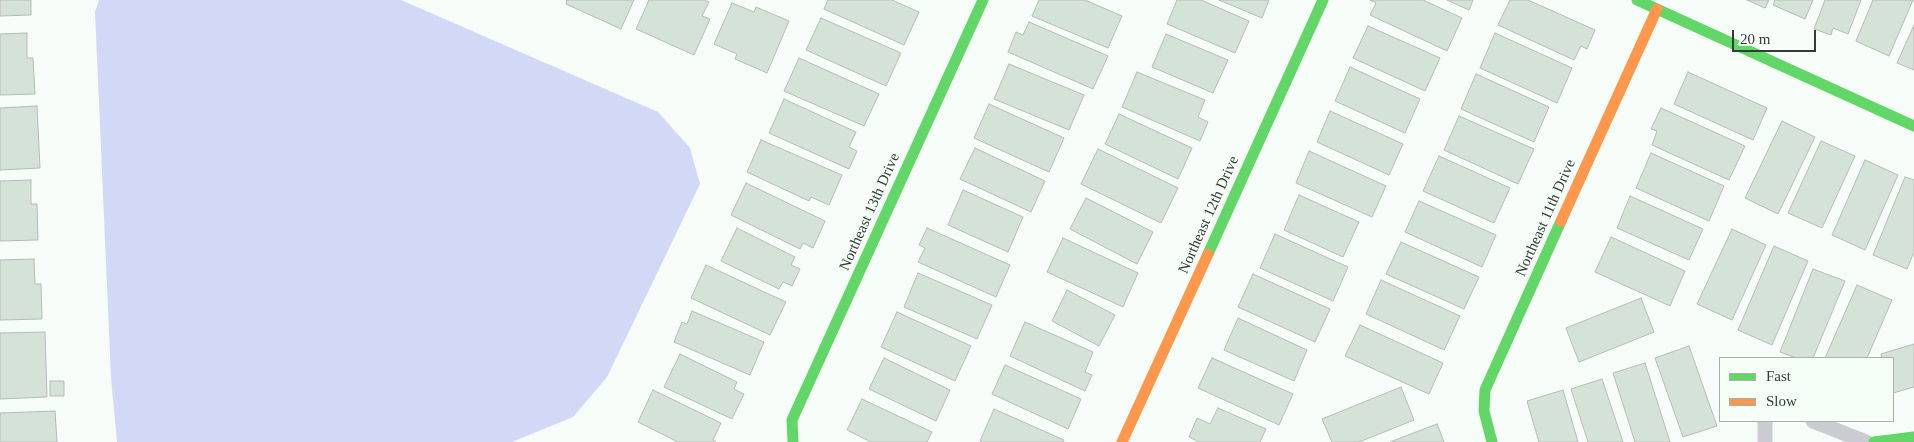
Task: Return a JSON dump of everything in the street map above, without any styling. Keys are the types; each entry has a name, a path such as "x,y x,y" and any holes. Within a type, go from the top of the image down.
{"street":[{"name":"Northeast 13th Drive","path":"793,440 792,420 983,0"},
{"name":"Northeast 12th Drive","path":"1122,442 1323,0"},
{"path":"1637,0 1914,126"},
{"name":"Northeast 11th Drive","path":"1492,442 1484,411 1485,390 1657,9"},
{"path":"1874,442 1914,437"}],"lane":[{"path":"1765,422 1765,442"},
{"path":"1816,422 1866,442"}],"water":[{"path":"99,0 401,0 658,112 690,148 700,184 607,377 573,417 512,442 117,442 111,378 95,12"}],"building":[{"path":"0,0 31,0 31,15 0,16"},
{"path":"567,0 634,0 621,29 566,4"},
{"path":"649,0 704,0 709,2 702,16 710,19 694,55 636,29"},
{"path":"828,0 892,0 919,12 904,45 824,9"},
{"path":"1039,0 1085,0 1122,16 1108,48 1032,16"},
{"path":"1177,0 1201,0 1249,21 1235,53 1167,24"},
{"path":"1219,0 1269,0 1262,18"},
{"path":"1370,0 1423,0 1462,18 1447,51 1370,15 1376,3"},
{"path":"1447,0 1473,0 1469,10"},
{"path":"1510,0 1528,0 1595,30 1587,49 1581,46 1574,60 1498,25"},
{"path":"1747,0 1769,0 1765,8"},
{"path":"1775,0 1813,0 1805,19 1773,5"},
{"path":"1825,0 1861,0 1848,34 1833,28 1831,35 1814,29"},
{"path":"1873,0 1913,0 1889,56 1856,41"},
{"path":"732,3 754,12 756,7 789,21 767,73 735,59 737,54 714,44"},
{"path":"821,18 901,53 886,86 806,50"},
{"path":"1029,22 1108,56 1093,89 1008,52 1016,32 1023,35"},
{"path":"1914,25 1914,70 1897,63"},
{"path":"1368,26 1440,58 1425,91 1353,58"},
{"path":"27,33 27,58 33,58 35,94 0,95 0,34"},
{"path":"1495,33 1572,68 1557,103 1480,68"},
{"path":"1166,34 1228,60 1213,93 1152,67"},
{"path":"799,58 879,94 864,126 784,91"},
{"path":"1009,64 1084,95 1069,130 994,99"},
{"path":"1350,67 1420,99 1405,133 1335,101"},
{"path":"1137,72 1205,100 1198,117 1208,122 1200,141 1122,107"},
{"path":"1688,72 1767,108 1753,140 1674,104"},
{"path":"1476,74 1549,107 1534,142 1461,109"},
{"path":"784,99 856,132 849,147 857,151 849,169 769,133"},
{"path":"989,104 1064,138 1049,172 974,138"},
{"path":"37,106 40,168 0,170 0,108"},
{"path":"1661,108 1745,146 1729,180 1652,145 1657,131 1651,129"},
{"path":"1330,111 1403,144 1389,175 1317,142"},
{"path":"1119,114 1192,148 1178,179 1105,144"},
{"path":"1459,116 1534,149 1518,184 1444,150"},
{"path":"1782,121 1815,137 1778,214 1745,198"},
{"path":"761,140 842,175 829,205 811,197 809,201 747,172"},
{"path":"1821,141 1855,156 1822,228 1788,213"},
{"path":"975,148 1045,181 1031,212 960,179"},
{"path":"1098,149 1178,188 1161,223 1081,184"},
{"path":"1309,151 1386,186 1372,217 1296,183"},
{"path":"1651,153 1724,186 1709,221 1636,188"},
{"path":"1439,156 1510,188 1494,223 1423,191"},
{"path":"1865,160 1898,175 1865,250 1832,235"},
{"path":"1905,177 1914,180 1914,252 1907,269 1873,255"},
{"path":"31,180 31,204 37,204 38,240 0,241 0,181"},
{"path":"746,183 825,221 813,248 803,243 800,249 731,215"},
{"path":"963,190 1023,217 1008,252 948,225"},
{"path":"1299,195 1359,222 1343,257 1284,230"},
{"path":"1630,196 1703,229 1689,260 1617,228"},
{"path":"1086,198 1153,232 1137,264 1070,229"},
{"path":"1419,201 1496,235 1482,267 1405,232"},
{"path":"737,228 795,257 791,265 800,269 792,286 783,282 779,289 721,261"},
{"path":"927,228 1010,265 996,297 918,262 925,248 919,245"},
{"path":"1732,229 1766,245 1732,320 1697,304"},
{"path":"1275,234 1348,267 1333,301 1260,268"},
{"path":"1611,237 1685,271 1670,306 1595,272"},
{"path":"1063,238 1138,273 1123,307 1047,272"},
{"path":"1401,242 1479,277 1464,309 1386,274"},
{"path":"1774,246 1808,261 1772,345 1738,330"},
{"path":"34,259 35,284 41,284 42,319 0,320 0,260"},
{"path":"706,265 786,302 770,335 691,298"},
{"path":"1813,269 1845,281 1813,357 1793,357 1780,352"},
{"path":"918,273 992,305 977,339 904,307"},
{"path":"1253,274 1330,309 1315,342 1238,307"},
{"path":"1381,280 1460,316 1444,350 1366,314"},
{"path":"1857,285 1892,300 1867,357 1825,357"},
{"path":"1067,290 1115,315 1099,346 1052,321"},
{"path":"1641,298 1654,332 1579,362 1566,328"},
{"path":"692,311 764,342 750,375 674,342 682,322 687,324"},
{"path":"897,312 971,346 955,381 881,347"},
{"path":"1238,318 1307,350 1294,381 1224,350"},
{"path":"1025,322 1093,352 1085,372 1092,375 1085,391 1010,356"},
{"path":"1360,325 1443,363 1429,394 1345,356"},
{"path":"45,332 47,397 0,399 0,333"},
{"path":"1914,344 1914,387 1894,393 1894,357 1882,357 1881,354"},
{"path":"1689,346 1717,426 1683,437 1655,358"},
{"path":"680,354 737,382 734,389 744,394 732,419 664,387"},
{"path":"884,358 950,390 936,421 869,389"},
{"path":"1212,358 1293,394 1279,425 1198,388"},
{"path":"1645,363 1670,442 1635,442 1613,373"},
{"path":"1005,365 1081,399 1068,429 992,394"},
{"path":"1602,379 1623,442 1588,442 1571,389"},
{"path":"50,381 64,381 64,396 50,396"},
{"path":"1401,387 1414,420 1359,442 1332,442 1322,419"},
{"path":"653,390 721,423 713,440 716,442 678,442 638,422"},
{"path":"1563,390 1578,442 1539,442 1527,401"},
{"path":"862,399 932,432 927,442 871,442 847,430"},
{"path":"1218,408 1266,429 1260,442 1199,442 1189,437 1197,418 1210,424"},
{"path":"994,409 1064,440 1063,442 980,441"},
{"path":"55,411 57,442 0,442 0,413"},
{"path":"1437,424 1444,442 1390,442"}],"traffic: fast":[{"path":"793,442 792,420 983,0"},
{"path":"1208,254 1323,0"},
{"path":"1637,0 1914,126"},
{"path":"1492,442 1484,411 1485,390 1561,221"},
{"path":"1874,442 1914,437"}],"traffic: slow":[{"path":"1561,221 1657,9"},
{"path":"1122,442 1208,254"}]}
